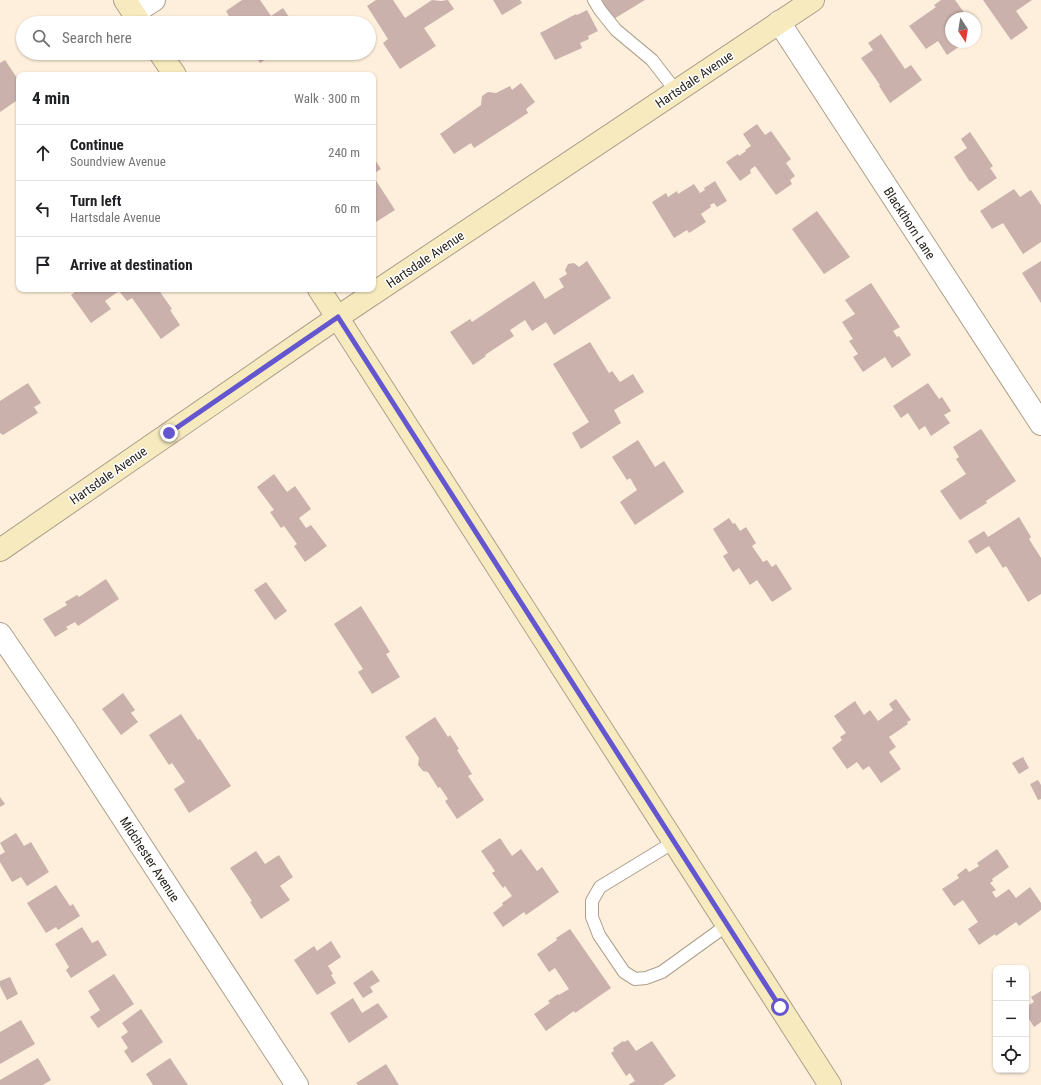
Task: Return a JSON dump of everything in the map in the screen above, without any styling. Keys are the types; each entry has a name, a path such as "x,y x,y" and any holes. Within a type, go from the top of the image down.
{"street":[{"path":"133,12 154,0"},
{"name":"Hartsdale Avenue","path":"376,292 813,0"},
{"name":"Blackthorn Lane","path":"779,22 1041,424"},
{"path":"165,60 173,72"},
{"path":"321,292 830,1085"},
{"name":"Hartsdale Avenue","path":"0,550 375,292"},
{"name":"Midchester Avenue","path":"0,634 69,736 298,1085"}],"lane":[{"path":"594,0 616,30 652,60 676,91"},
{"path":"674,842 600,887 592,901 592,918 599,935 624,972 635,979 646,978 662,972 727,925"}],"building":[{"path":"242,0 260,0 271,16 229,16 226,11"},
{"path":"376,0 393,0 405,18 432,0 448,0 454,9 424,28 436,46 400,69 383,43 388,39 376,20 376,16 373,16 367,6"},
{"path":"493,0 520,0 522,3 502,15"},
{"path":"645,0 612,20 601,1"},
{"path":"941,0 955,0 964,12 945,12 945,48 957,48 947,55 938,41 926,49 909,26 936,7 934,5"},
{"path":"983,0 1032,0 1016,11 1028,28 1011,40"},
{"path":"283,8 288,16 271,16"},
{"path":"587,10 598,31 588,36 589,39 580,43 582,48 555,60 540,33 576,14 577,15"},
{"path":"881,34 905,69 911,65 922,80 890,103 879,86 880,85 861,58 873,50 868,43"},
{"path":"5,60 16,76 16,101 0,112 0,63"},
{"path":"521,83 535,102 526,109 528,113 474,148 471,143 454,154 440,134 481,105 482,96 488,92 496,93 510,86 512,90"},
{"path":"757,124 765,135 771,131 791,159 786,163 795,176 790,180 792,184 776,195 755,166 750,170 751,173 740,181 726,162 738,154 739,156 751,146 743,134"},
{"path":"970,132 993,166 990,168 997,178 978,191 971,181 970,182 954,157 967,148 961,139"},
{"path":"376,162 381,169 376,172"},
{"path":"376,181 395,210 376,222"},
{"path":"715,181 727,201 717,207 714,203 710,205 711,207 701,214 706,222 689,233 687,230 674,238 652,202 666,193 668,197 677,191 678,194 694,184 700,193 705,190 704,188"},
{"path":"1014,189 1020,197 1031,190 1041,205 1041,242 1023,254 1003,223 992,229 980,211"},
{"path":"817,211 850,257 824,274 792,229"},
{"path":"587,261 611,298 554,335 546,322 532,331 525,320 510,330 514,336 485,355 486,356 473,365 450,332 470,319 472,322 534,281 545,299 564,287 559,279 567,274 565,270 568,264 574,263 579,267"},
{"path":"1041,261 1041,303 1022,273"},
{"path":"871,283 900,327 893,331 897,337 899,336 911,355 892,368 885,357 863,372 853,357 858,354 849,341 853,339 842,322 855,314 845,300"},
{"path":"75,292 118,292 105,301 111,309 91,323 71,295"},
{"path":"120,292 160,292 172,309 170,310 180,325 161,339 132,298 127,301"},
{"path":"590,342 609,373 612,371 620,382 633,374 644,392 614,410 621,423 581,449 572,433 589,422 553,364"},
{"path":"28,383 41,403 34,407 38,413 3,435 0,433 0,401"},
{"path":"928,383 939,399 942,397 951,411 944,415 950,423 931,436 925,426 919,430 908,413 901,418 893,406"},
{"path":"981,429 1016,481 986,501 987,503 960,520 940,491 966,474 956,459 959,457 953,447"},
{"path":"638,440 655,467 664,461 684,492 635,525 620,502 637,490 630,478 627,480 612,457"},
{"path":"274,474 287,492 295,486 311,509 299,518 306,528 311,525 327,546 305,562 294,546 297,544 284,526 281,528 270,512 274,510 257,487"},
{"path":"1019,517 1031,537 1029,539 1041,558 1041,594 1028,602 1006,566 1003,568 989,546 976,554 968,541 984,531 988,537"},
{"path":"729,518 733,524 735,523 740,531 746,527 756,543 752,546 763,562 767,560 772,567 776,564 792,589 772,602 757,580 750,585 739,568 733,572 723,556 728,553 713,529"},
{"path":"106,579 119,599 78,626 75,622 66,627 68,629 55,637 43,619 67,605 65,602 77,595 79,597"},
{"path":"266,582 287,611 275,620 254,590"},
{"path":"361,606 390,652 386,654 400,677 372,694 358,672 363,669 334,624"},
{"path":"123,693 135,710 131,713 138,722 121,735 102,709"},
{"path":"896,699 911,720 907,722 908,724 889,737 896,747 889,752 901,769 881,783 869,766 863,770 857,762 847,769 832,748 842,740 840,737 846,733 834,716 855,701 864,715 870,710 878,721 893,710 889,704"},
{"path":"181,714 198,740 200,739 231,786 189,813 174,789 185,782 172,763 169,765 149,735"},
{"path":"435,717 448,737 450,735 459,749 457,750 472,774 468,776 484,800 457,819 445,801 448,799 440,787 438,788 428,772 423,771 418,765 419,758 405,737"},
{"path":"1023,757 1029,768 1019,774 1012,763"},
{"path":"1038,780 1041,785 1041,799 1038,800 1030,784"},
{"path":"0,797 5,804 0,807"},
{"path":"16,833 24,846 31,842 49,872 27,886 21,877 12,882 0,862 0,855 5,852 0,843"},
{"path":"500,838 512,856 521,849 537,871 542,867 559,892 526,915 524,912 503,927 493,913 503,905 502,903 512,896 505,886 503,888 492,873 495,871 481,851"},
{"path":"997,849 1009,867 992,879 993,881 990,883 996,890 992,892 996,898 1009,889 1016,898 1030,887 1041,903 1041,910 1019,926 1016,922 996,936 995,934 979,945 968,929 978,922 963,900 954,906 942,889 959,878 957,875 966,868 969,872 979,866 977,863"},
{"path":"256,851 265,864 279,855 293,877 280,886 290,900 261,919 250,902 252,901 230,868"},
{"path":"56,885 70,906 73,904 80,916 58,930 56,927 46,933 27,903"},
{"path":"82,927 92,943 98,940 107,955 71,978 66,970 69,967 55,944"},
{"path":"570,929 611,988 575,1013 574,1011 546,1031 534,1014 550,1003 548,1001 569,989 555,968 549,972 537,954 557,940 556,938"},
{"path":"331,941 341,957 328,966 336,983 317,995 294,960 314,946 317,951"},
{"path":"372,970 380,981 370,987 373,992 363,998 353,983"},
{"path":"114,974 134,1004 98,1028 90,1017 100,1010 88,991"},
{"path":"10,977 18,994 7,1000 0,986 0,981"},
{"path":"1041,991 1041,1022 1034,1027 1029,1019 1029,1005 1034,1002 1031,997"},
{"path":"353,998 362,1013 378,1003 388,1017 349,1043 330,1013"},
{"path":"141,1009 163,1042 132,1063 124,1051 128,1048 121,1037 128,1032 122,1023"},
{"path":"21,1020 35,1044 0,1064 0,1032"},
{"path":"628,1040 636,1051 652,1041 676,1076 663,1085 628,1085 635,1081 630,1073 626,1076 611,1053 614,1051 613,1048 623,1041"},
{"path":"38,1058 51,1080 43,1085 0,1085 0,1080"},
{"path":"170,1058 188,1085 153,1085 146,1074"},
{"path":"386,1064 399,1085 358,1085 356,1083"}],"route":[{"path":"169,433 338,317 780,1007"}]}
